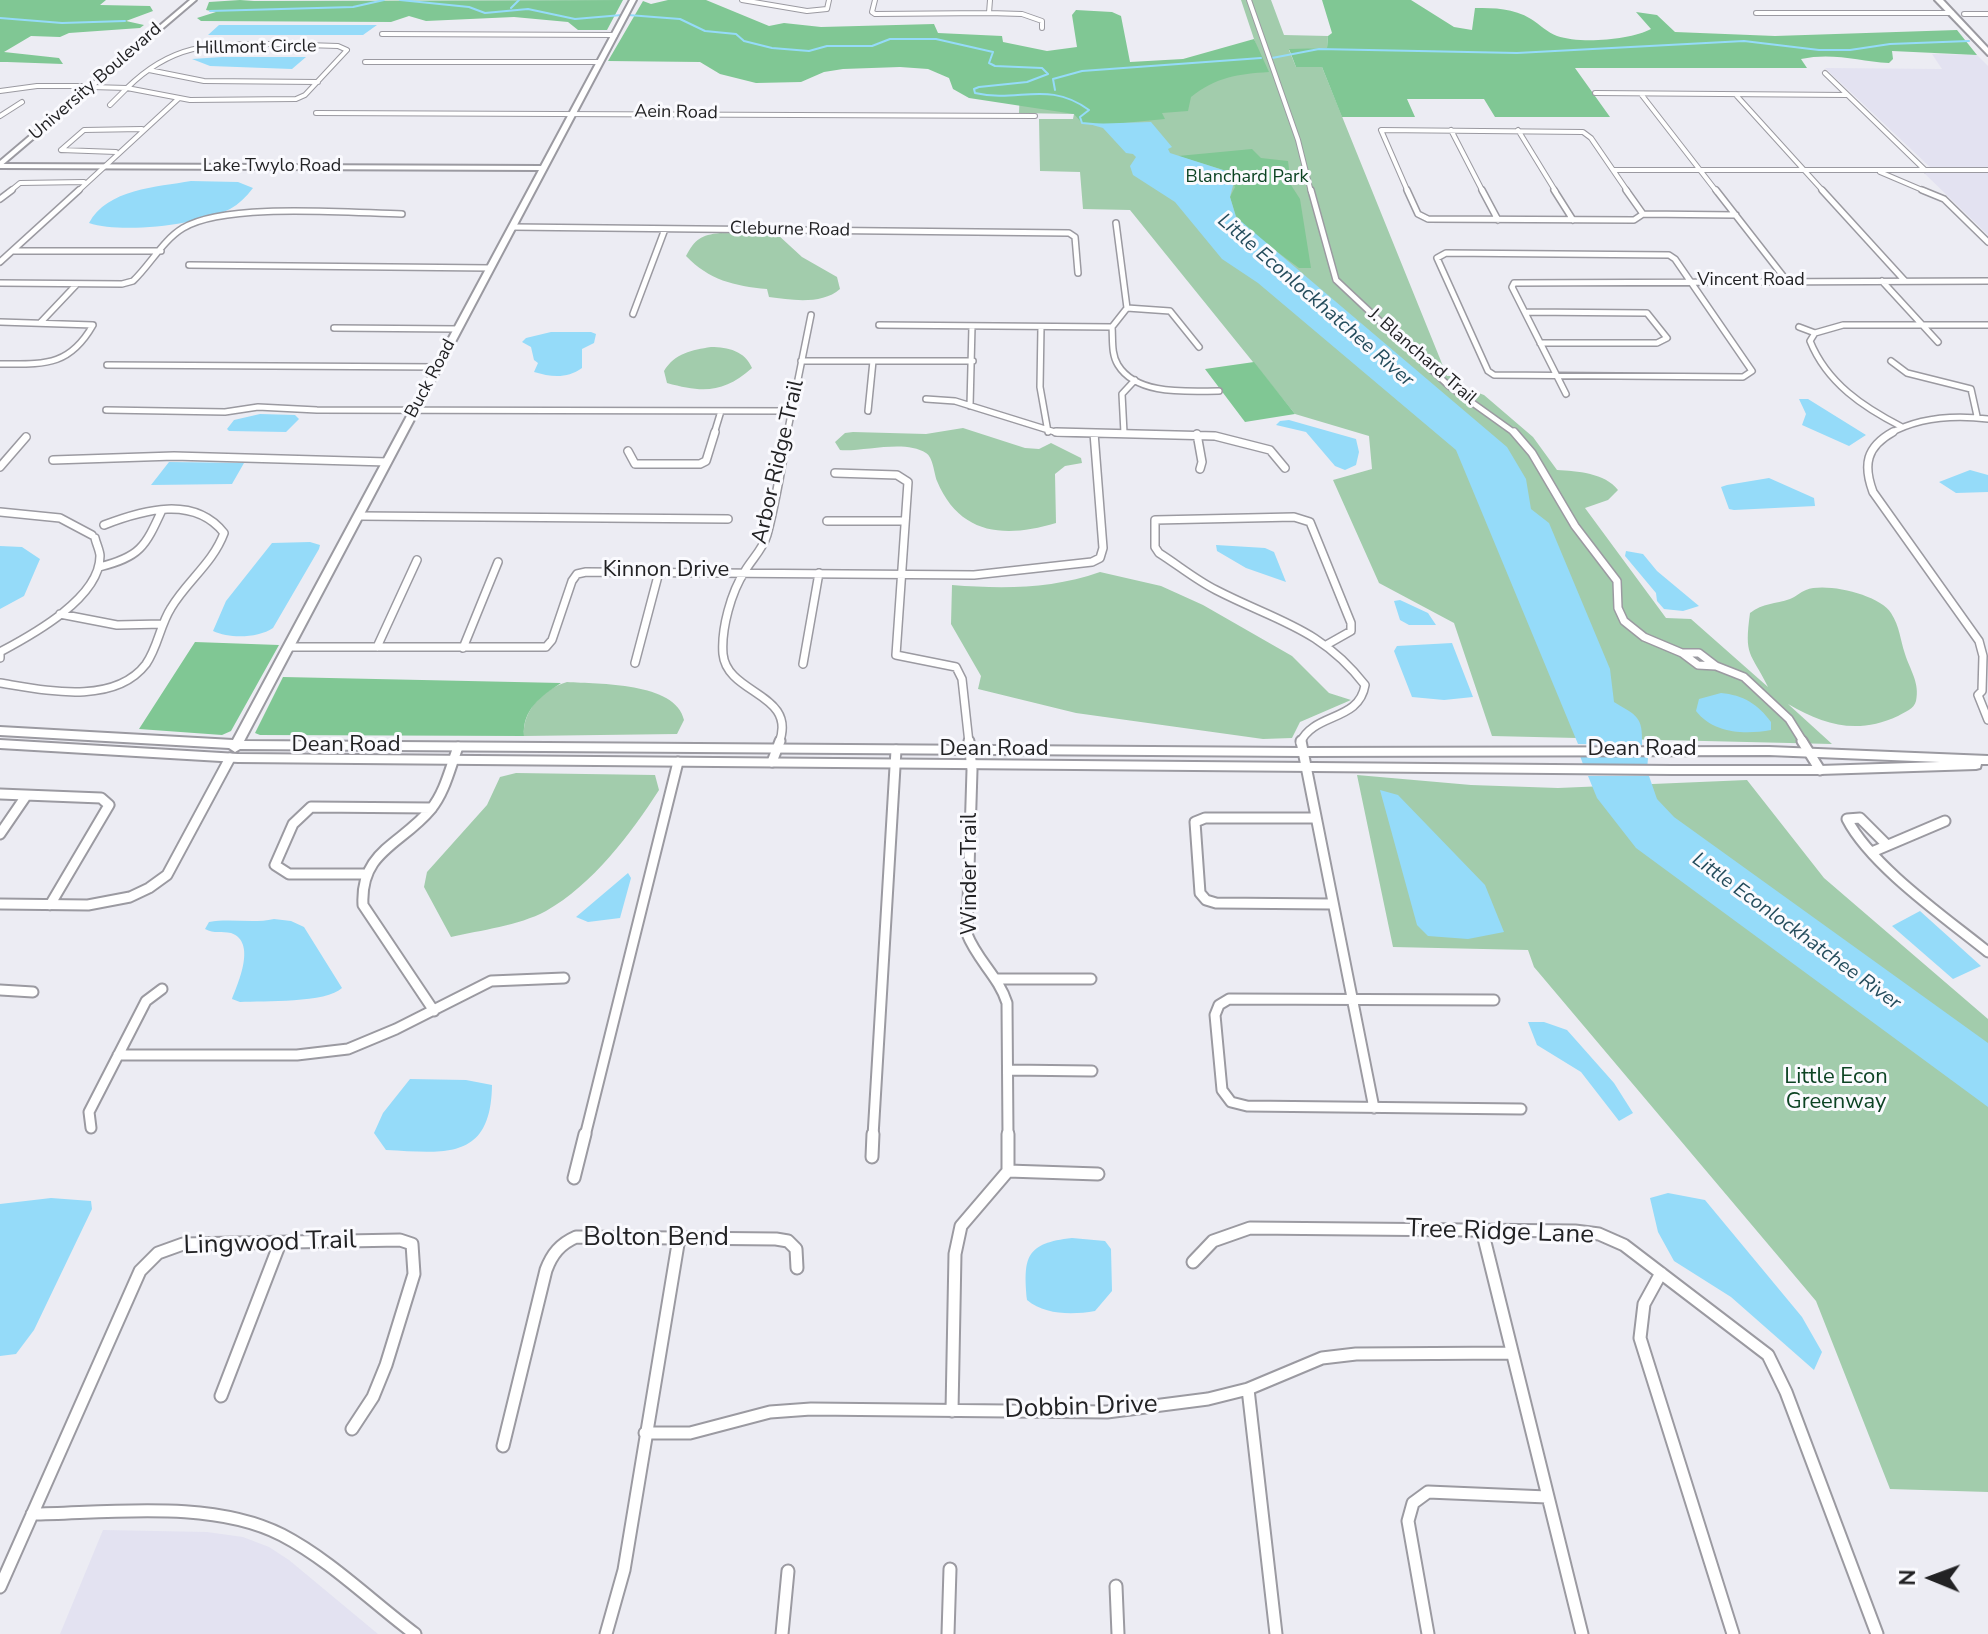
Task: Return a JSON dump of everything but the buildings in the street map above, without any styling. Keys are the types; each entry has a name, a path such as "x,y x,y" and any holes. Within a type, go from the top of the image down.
{"highway":[{"path":"1939,0 1988,50"},
{"path":"1951,0 1988,40"}],"main road":[{"name":"University Boulevard","path":"91,83 175,6 193,0"},
{"name":"Buck Road","path":"230,758 633,0"},
{"name":"University Boulevard","path":"0,155 166,23 184,3"},
{"name":"University Boulevard","path":"0,165 81,90"},
{"name":"Lake Twylo Road","path":"0,165 543,168"},
{"name":"Dean Road","path":"0,731 237,745 779,749 895,756 1566,770 1820,770 1988,762"},
{"name":"Dean Road","path":"0,744 230,758 772,762 895,756"},
{"name":"Dean Road","path":"971,757 1663,750 1810,752 1988,762"}],"street":[{"path":"742,0 823,10 829,0"},
{"path":"784,7 787,0"},
{"path":"875,0 872,12 878,15 989,13 1032,16 1042,21 1042,28"},
{"path":"989,13 990,0"},
{"name":"J. Blanchard Trail","path":"1249,0 1298,140 1334,277 1449,386 1515,433 1532,453 1575,526 1617,581 1618,608 1624,621 1644,637 1682,653 1693,664 1716,666 1744,677 1776,705 1798,730 1820,770"},
{"path":"1756,13 1952,13"},
{"path":"1965,15 1988,15"},
{"path":"382,34 615,35"},
{"name":"Hillmont Circle","path":"91,83 178,99 296,99 318,82 346,48 207,47 174,53 129,88"},
{"path":"365,62 600,62"},
{"path":"149,70 204,81 318,82"},
{"path":"1825,73 1926,170"},
{"path":"0,92 37,88 81,90"},
{"path":"110,105 129,88"},
{"path":"1595,93 1847,95"},
{"path":"1641,94 1787,281"},
{"path":"1736,95 1905,281"},
{"path":"0,262 101,166 178,99"},
{"path":"0,116 22,102"},
{"name":"Aein Road","path":"316,113 1035,116"},
{"path":"117,152 61,150 84,130 142,129"},
{"path":"1643,214 1591,138 1583,132 1381,130 1418,214 1424,218 1634,220 1643,214 1736,215"},
{"path":"1451,130 1498,220"},
{"path":"1518,130 1573,220"},
{"path":"1613,170 1988,170"},
{"path":"1873,170 1935,193 1988,242"},
{"path":"0,199 20,183 84,182"},
{"path":"0,283 122,284 133,281 184,226 192,223 247,214 402,214"},
{"path":"1116,223 1127,308 1112,327 1118,364 1135,380 1165,388 1219,391"},
{"name":"Cleburne Road","path":"512,227 1069,233 1075,237 1078,273"},
{"path":"633,314 665,229"},
{"path":"12,250 161,251"},
{"path":"1659,253 1675,259 1690,281 1752,371 1749,375 1494,375 1488,371 1437,258 1440,255 1659,253"},
{"path":"189,265 490,268"},
{"path":"1882,281 1938,342"},
{"name":"Vincent Road","path":"1525,312 1512,287 1514,283 1988,281"},
{"path":"41,322 77,284"},
{"path":"1127,308 1170,311 1199,347"},
{"path":"1540,343 1657,343 1667,338 1647,313 1525,312 1540,343 1566,394"},
{"name":"Arbor Ridge Trail","path":"772,762 779,749 782,722 778,707 766,696 744,686 730,675 722,653 737,586 767,536 811,315"},
{"path":"0,322 93,325 77,349 61,361 49,364 0,364"},
{"path":"879,325 1112,327"},
{"path":"1799,327 1815,333 1843,325 1988,325"},
{"path":"970,406 972,326"},
{"path":"1041,327 1040,387 1048,432"},
{"path":"334,328 458,329"},
{"path":"1815,333 1810,341 1812,349 1842,388 1863,407 1902,427"},
{"path":"801,361 973,361"},
{"path":"868,411 873,361"},
{"path":"1891,361 1903,373 1952,380 1971,389 1977,416"},
{"path":"107,365 438,367"},
{"path":"1124,433 1122,394 1135,380"},
{"path":"926,399 955,401 1048,432 1197,434 1270,450 1285,468"},
{"path":"106,410 225,412 258,407 414,411 792,411"},
{"path":"628,451 635,464 700,464 710,456 721,411"},
{"path":"1988,419 1943,416 1902,427 1884,438 1864,458 1865,479 1971,627 1983,656 1985,694 1978,695 1988,720"},
{"name":"Kinnon Drive","path":"289,647 546,647 552,640 572,581 577,574 586,572 989,574 1092,562 1100,558 1103,548 1094,433"},
{"path":"1197,434 1202,462 1200,469"},
{"path":"0,467 26,437"},
{"path":"53,460 174,456 387,462"},
{"name":"Winder Trail","path":"835,473 905,478 908,482 896,655 907,660 956,667 962,679 971,757 967,934 970,947 998,979 1007,1003 1008,1171"},
{"path":"0,683 61,693 110,685 143,668 163,624 186,587 220,548 224,533 219,522 208,515 189,510 162,510 125,516 104,525"},
{"path":"99,567 133,559 144,548 162,510"},
{"path":"0,512 60,517 77,523 94,536 99,545 99,567 83,594 60,614 0,652 0,658"},
{"path":"359,516 728,519"},
{"path":"1328,644 1346,637 1351,631 1351,623 1310,522 1294,517 1155,520 1155,547 1159,553 1217,591 1290,621 1328,644 1365,685 1365,694 1355,709 1302,735 1302,752 1374,1108"},
{"path":"827,521 904,521"},
{"path":"377,647 417,560"},
{"path":"463,648 498,562"},
{"path":"635,663 659,572"},
{"path":"803,664 819,573"},
{"path":"60,614 117,625 163,624"},
{"path":"434,1011 363,905 360,891 363,874 380,853 432,808 458,747"},
{"path":"872,1157 895,756"},
{"path":"0,904 97,905 133,898 151,889 167,875 230,758"},
{"path":"574,1178 678,762"},
{"path":"0,794 101,798 109,805 50,905"},
{"path":"0,834 26,796"},
{"path":"363,874 289,874 275,865 296,819 311,807 432,808"},
{"path":"1315,818 1205,818 1195,822 1200,893 1206,900 1216,903 1332,904"},
{"path":"1887,845 1860,818 1847,819 1848,826 1872,852 1988,952"},
{"path":"1872,852 1945,821"},
{"path":"1977,943 1988,938"},
{"path":"118,1055 320,1053 374,1040 491,981 564,978"},
{"path":"998,979 1091,979"},
{"path":"91,1128 89,1112 118,1055 146,1001 162,989"},
{"path":"0,990 33,992"},
{"path":"1494,1000 1233,998 1217,1006 1215,1015 1222,1090 1231,1102 1247,1106 1521,1109"},
{"path":"1009,1070 1092,1071"},
{"path":"952,1411 955,1254 961,1226 1008,1171 1098,1174"},
{"name":"Tree Ridge Lane","path":"1193,1262 1213,1241 1250,1228 1575,1231 1599,1234 1624,1245 1768,1355 1786,1392 1877,1634"},
{"path":"1482,1230 1582,1634"},
{"name":"Bolton Bend","path":"503,1446 546,1270 563,1242 576,1237 788,1241 796,1249 797,1268"},
{"path":"606,1634 624,1570 679,1238"},
{"name":"Lingwood Trail","path":"0,1587 140,1271 150,1257 163,1249 183,1244 400,1240 412,1244 414,1274 386,1365 373,1397 352,1429"},
{"path":"221,1396 280,1243"},
{"path":"1661,1273 1642,1304 1638,1322 1640,1338 1733,1634"},
{"name":"Dobbin Drive","path":"645,1433 690,1433 770,1412 1107,1412 1208,1399 1248,1389 1322,1358 1512,1353"},
{"path":"1248,1389 1276,1634"},
{"path":"1428,1634 1408,1521 1409,1507 1428,1492 1547,1497"},
{"path":"32,1514 215,1514 249,1521 281,1534 415,1634"},
{"path":"948,1634 950,1569"},
{"path":"782,1634 788,1571"},
{"path":"1116,1586 1118,1634"}],"shaded area":[{"path":"1932,54 1977,55 1988,66 1988,167 1930,167 1825,68 1942,69"},
{"path":"1923,172 1988,173 1988,235"},
{"path":"103,1530 207,1532 243,1537 269,1547 289,1560 378,1634 60,1634"}],"green space":[{"path":"0,0 106,0 100,5 150,6 153,11 126,21 144,25 140,28 69,33 60,37 31,36 4,52 59,58 63,64 0,62"},
{"path":"623,0 607,30 578,30 568,22 514,17 426,21 409,16 391,22 201,21 197,18 216,12 206,10 209,2"},
{"path":"668,0 706,0 769,26 784,23 821,27 934,24 938,33 1002,36 1003,42 1047,51 1077,47 1072,15 1076,10 1112,12 1121,16 1130,62 1183,59 1254,39 1269,72 1237,76 1209,85 1191,97 1188,111 1162,113 1165,119 1103,125 1082,123 1074,114 969,98 953,89 949,78 928,69 843,69 824,72 801,82 756,83 720,74 700,62 608,61 643,1 651,4"},
{"name":"Blanchard Park","path":"1241,0 1271,0 1284,35 1328,36 1327,48 1289,50 1296,67 1322,67 1447,376 1452,376 1465,388 1484,395 1533,437 1557,470 1598,476 1618,490 1608,500 1585,508 1666,618 1691,619 1768,687 1748,646 1750,613 1815,588 1839,589 1865,596 1885,607 1896,623 1917,688 1916,701 1911,708 1883,722 1855,726 1828,722 1788,704 1832,744 1492,736 1454,623 1379,583 1333,480 1372,469 1369,436 1295,414 1130,210 1083,209 1080,172 1040,171 1039,119 1073,119 1074,114 1019,113 1021,65 1263,66"},
{"path":"1322,0 1411,0 1454,27 1472,30 1475,8 1504,9 1524,15 1557,36 1578,40 1618,38 1651,29 1636,12 1657,15 1675,32 1775,36 1957,30 1977,55 1892,51 1893,59 1889,63 1835,57 1801,59 1807,68 1575,68 1610,117 1495,117 1484,99 1407,99 1415,117 1342,117 1322,67 1296,67 1289,49 1327,48 1328,36 1332,33"},
{"path":"1252,149 1261,158 1288,161 1291,185 1300,199 1311,268 1299,268 1256,236 1236,216 1230,197 1235,187 1227,171 1178,156"},
{"path":"720,233 777,234 802,257 837,277 840,289 815,299 787,299 769,297 767,289 733,284 713,276 686,256 699,239"},
{"path":"711,347 735,351 752,368 732,382 712,389 667,383 664,371 673,360 691,351"},
{"path":"1254,362 1295,414 1245,422 1205,369"},
{"path":"963,428 1025,448 1039,449 1051,443 1081,458 1082,463 1065,466 1055,474 1056,523 1020,530 986,528 958,513 937,481 926,453 896,446 840,450 835,442 845,433 853,432 926,434"},
{"path":"1100,572 1161,586 1203,605 1292,656 1329,693 1351,700 1300,722 1292,738 1263,739 1076,713 978,689 981,676 951,624 952,585 1027,586 1064,582"},
{"path":"195,642 279,645 231,731 222,735 139,729"},
{"path":"283,677 561,683 530,711 524,736 255,733"},
{"path":"567,682 616,685 652,692 667,698 678,708 684,720 677,734 524,736 526,718 536,702 550,690"},
{"path":"516,773 655,775 659,790 609,857 563,900 524,920 451,937 424,887 427,872 487,805 500,777"},
{"name":"Little Econ Greenway","path":"1357,775 1471,785 1558,788 1747,780 1824,878 1988,1019 1988,1492 1890,1489 1816,1301 1534,967 1528,950 1393,947"}],"water":[{"path":"219,25 377,25 363,35 208,35"},
{"path":"306,57 292,69 210,66 192,59"},
{"path":"1151,122 1172,147 1168,149 1170,153 1226,171 1235,178 1230,197 1236,217 1507,447 1526,479 1531,509 1549,523 1610,669 1614,702 1640,722 1642,745 1578,744 1456,450 1258,283 1222,259 1175,202 1133,175 1130,166 1136,157 1126,153 1103,128 1089,124"},
{"path":"191,181 238,182 253,188 230,209 200,219 140,228 89,223 97,212 120,196"},
{"path":"551,332 596,334 594,343 582,349 582,368 559,376 534,372 538,363 534,360 531,347 522,342 526,338"},
{"path":"1799,399 1808,399 1866,435 1849,446 1802,425 1806,414"},
{"path":"260,414 295,415 299,419 286,432 227,429 234,420"},
{"path":"1289,420 1356,439 1359,452 1356,465 1345,470 1335,466 1306,432 1276,425"},
{"path":"169,462 244,463 232,484 151,485"},
{"path":"1970,470 1988,475 1988,492 1956,493 1939,482"},
{"path":"1769,478 1814,498 1815,506 1729,509 1721,487"},
{"path":"310,542 320,545 319,549 273,628 244,636 213,631 226,601 272,543"},
{"path":"1216,545 1265,548 1274,552 1286,582 1246,568 1217,551"},
{"path":"0,546 22,547 40,559 24,596 0,609"},
{"path":"1626,551 1643,554 1657,571 1699,606 1683,611 1664,609 1657,601 1656,593 1625,556"},
{"path":"1400,600 1428,613 1436,625 1409,625 1400,620 1394,601"},
{"path":"1452,643 1473,697 1444,700 1412,697 1394,651 1397,646"},
{"path":"1721,693 1743,698 1755,705 1771,722 1771,730 1730,731 1711,724 1696,711 1699,699"},
{"path":"1578,750 1644,750 1648,758 1647,770 1585,770"},
{"path":"1588,776 1649,776 1657,799 1674,817 1988,1043 1988,1107 1636,848 1597,798"},
{"path":"1380,790 1398,795 1485,885 1504,932 1468,939 1428,936 1417,925"},
{"path":"628,873 631,878 620,918 588,922 576,917"},
{"path":"1920,911 1981,966 1953,979 1892,926"},
{"path":"291,921 304,927 342,988 309,999 240,1002 232,999 244,963 243,945 231,933 205,929 209,922"},
{"path":"1528,1022 1544,1022 1567,1030 1614,1083 1633,1113 1619,1121 1581,1072 1537,1045"},
{"path":"410,1079 466,1080 492,1085 490,1110 474,1140 445,1151 386,1150 374,1133 383,1113"},
{"path":"1668,1193 1705,1200 1802,1317 1822,1352 1814,1370 1731,1297 1674,1261 1658,1232 1650,1198"},
{"path":"51,1198 91,1201 92,1209 34,1330 16,1354 0,1356 0,1204"},
{"path":"1072,1238 1105,1241 1111,1249 1112,1291 1095,1311 1059,1313 1042,1309 1027,1300 1027,1263 1036,1248"}],"waterway":[{"name":"Little Econlockhatchee River","path":"210,11 353,7 384,0"},
{"name":"Little Econlockhatchee River","path":"400,0 469,7 485,13 528,9 575,19 622,15"},
{"path":"511,8 519,0"},
{"name":"Little Econlockhatchee River","path":"628,15 680,19 705,31 736,34 744,41 772,48 809,51 827,46 872,46 890,39 936,39 993,52 989,63 995,66 1042,68 1048,74 1027,82 979,87 974,89 975,93 1060,96 1089,110 1080,117 1082,123 1104,125"},
{"name":"Little Econlockhatchee River","path":"0,18 62,23 125,21"},
{"path":"1272,58 1319,49 1517,53 1744,41 1819,50 1850,50 1890,44 1969,41"},
{"path":"1055,90 1053,79 1082,71 1261,58"}]}
